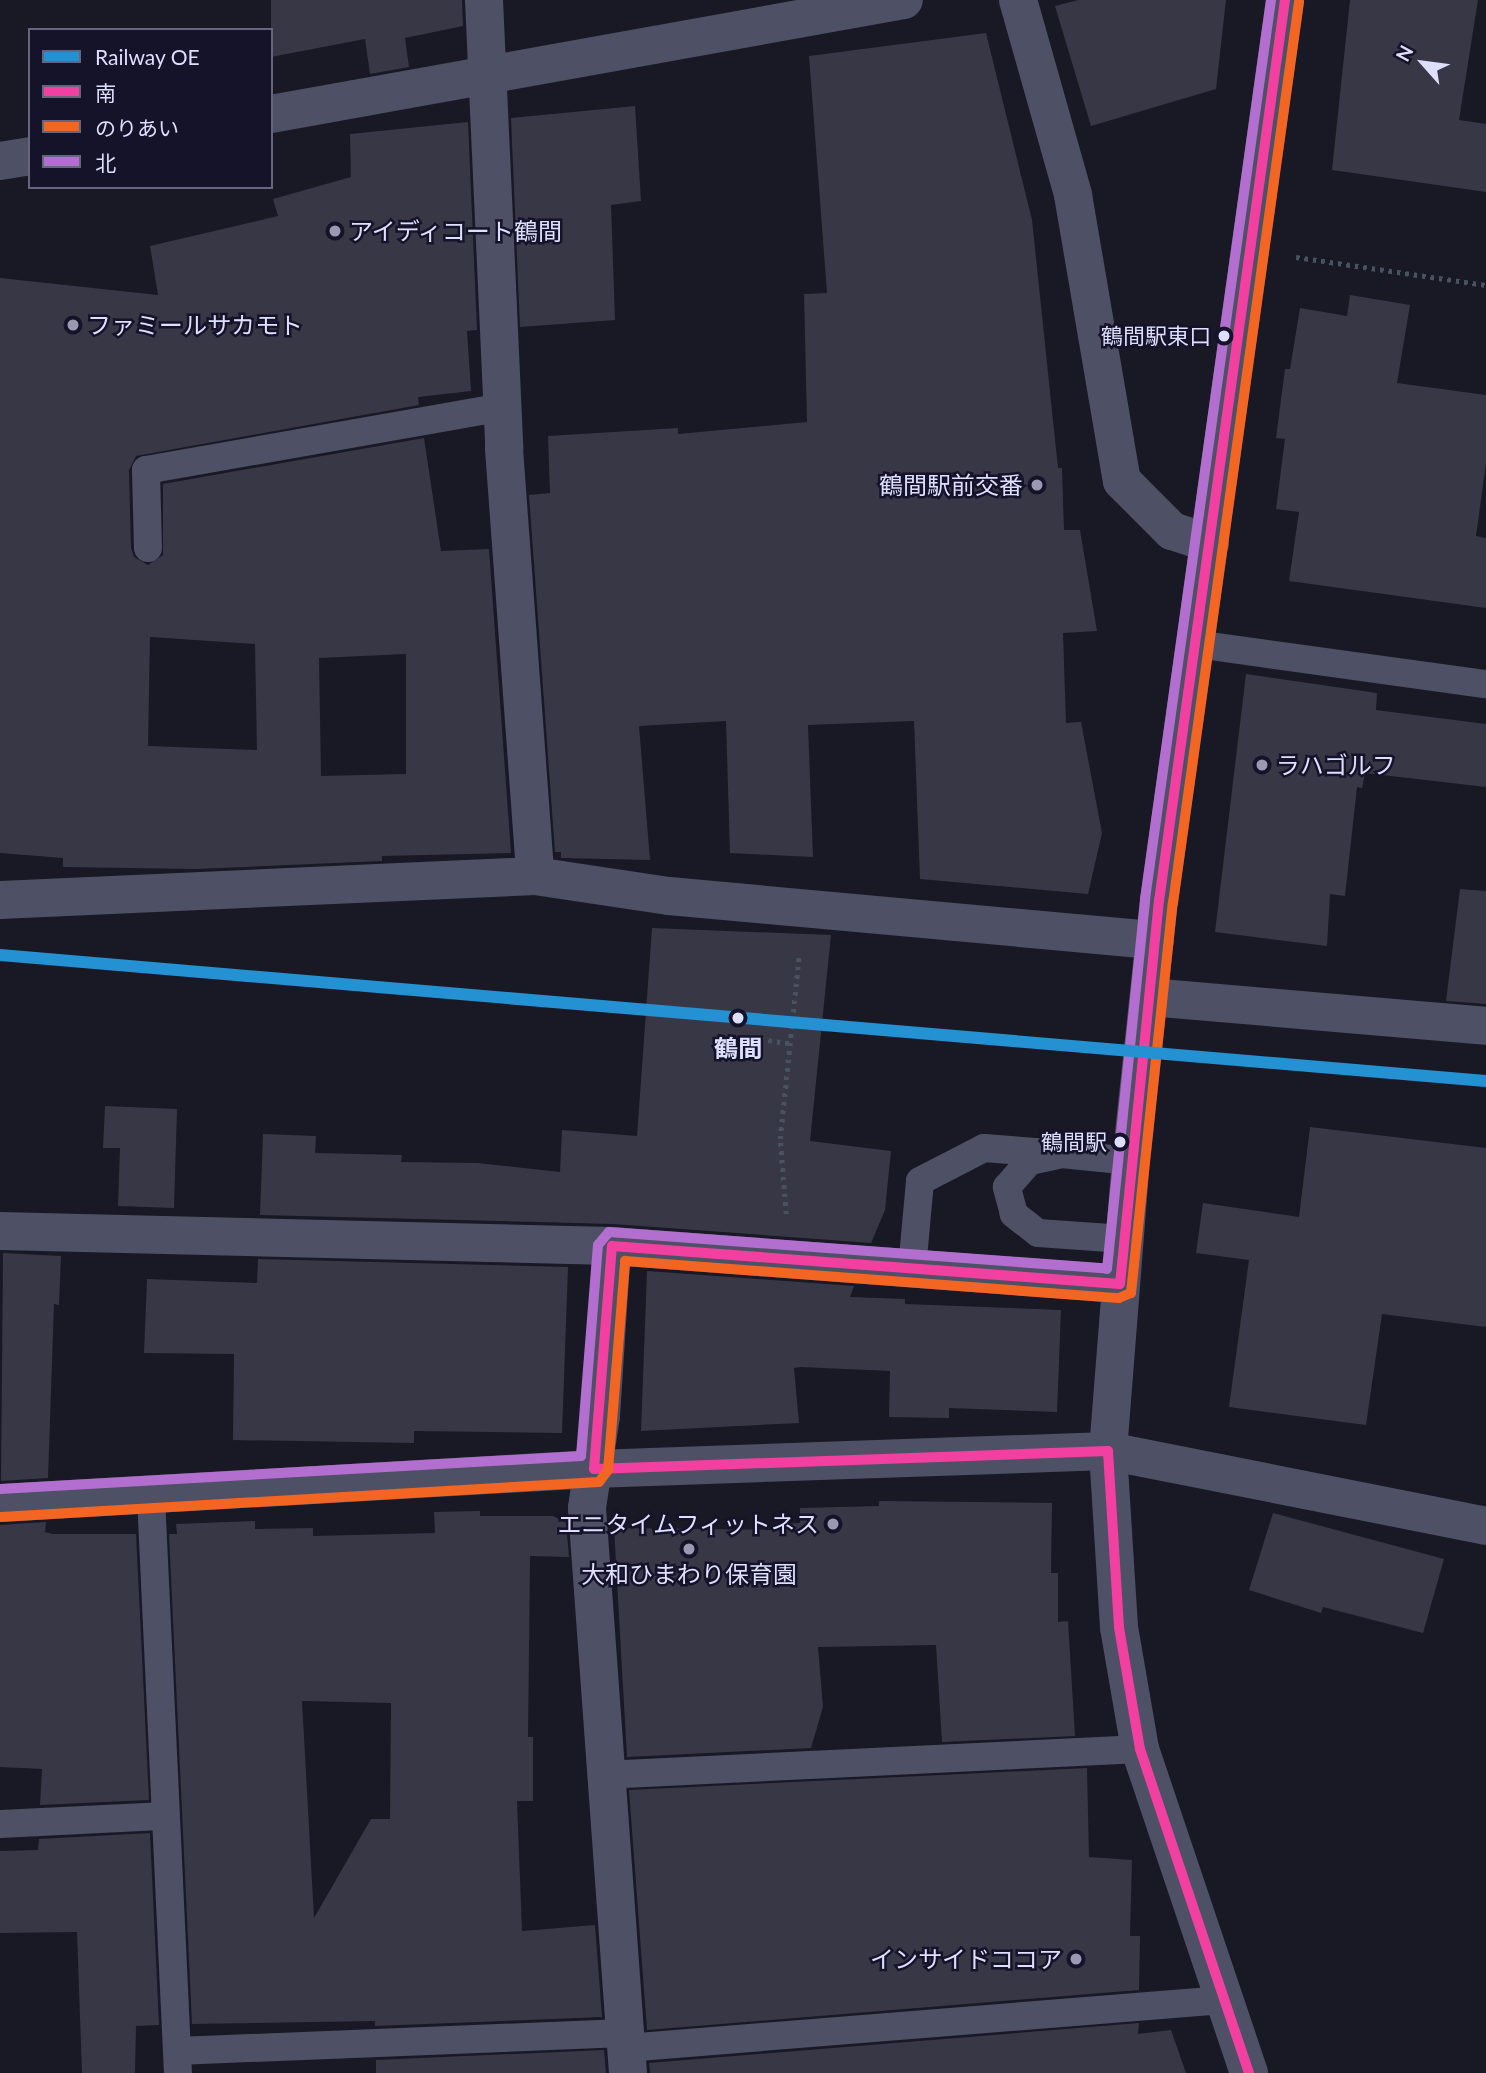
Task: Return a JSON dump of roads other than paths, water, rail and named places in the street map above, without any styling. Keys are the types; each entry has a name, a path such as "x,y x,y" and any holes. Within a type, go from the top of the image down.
{"street":[{"path":"484,0 485,77 502,407 535,876"},
{"path":"273,114 904,0"},
{"path":"1018,0 1073,195 1122,481 1172,531 1210,543"},
{"path":"1249,2073 1139,1749 1119,1627 1108,1451 1131,1161 1155,940 1285,0"},
{"path":"0,162 28,156"},
{"path":"0,900 535,876 683,897 1155,940"},
{"path":"1149,997 1486,1026"},
{"path":"0,1231 612,1246 1120,1284"},
{"path":"612,1246 594,1469 587,1508 603,1775 626,2052"},
{"path":"0,1503 151,1497 594,1469 1108,1451 1486,1526"}],"lane":[{"path":"148,548 146,470 502,407"},
{"path":"1196,644 1486,684"},
{"path":"912,1269 920,1181 984,1148 1131,1161"},
{"path":"1062,1154 1030,1161 1007,1187 1014,1214 1038,1233 1125,1239"},
{"path":"151,1497 177,2062 626,2052 1223,2000"},
{"path":"603,1775 1139,1749"},
{"path":"0,1825 166,1816"}],"rail line":[{"name":"OE","path":"0,955 1486,1081"}],"place":[{"name":"アイディコート鶴間","path":"335,231"},
{"name":"ファミールサカモト","path":"73,325"},
{"name":"鶴間駅東口","path":"1224,336"},
{"name":"鶴間駅前交番","path":"1037,485"},
{"name":"ラハゴルフ","path":"1262,765"},
{"name":"鶴間","path":"738,1018"},
{"name":"鶴間駅","path":"1120,1142"},
{"name":"エニタイムフィットネス","path":"833,1524"},
{"name":"大和ひまわり保育園","path":"689,1549"},
{"name":"インサイドココア","path":"1076,1959"}]}
